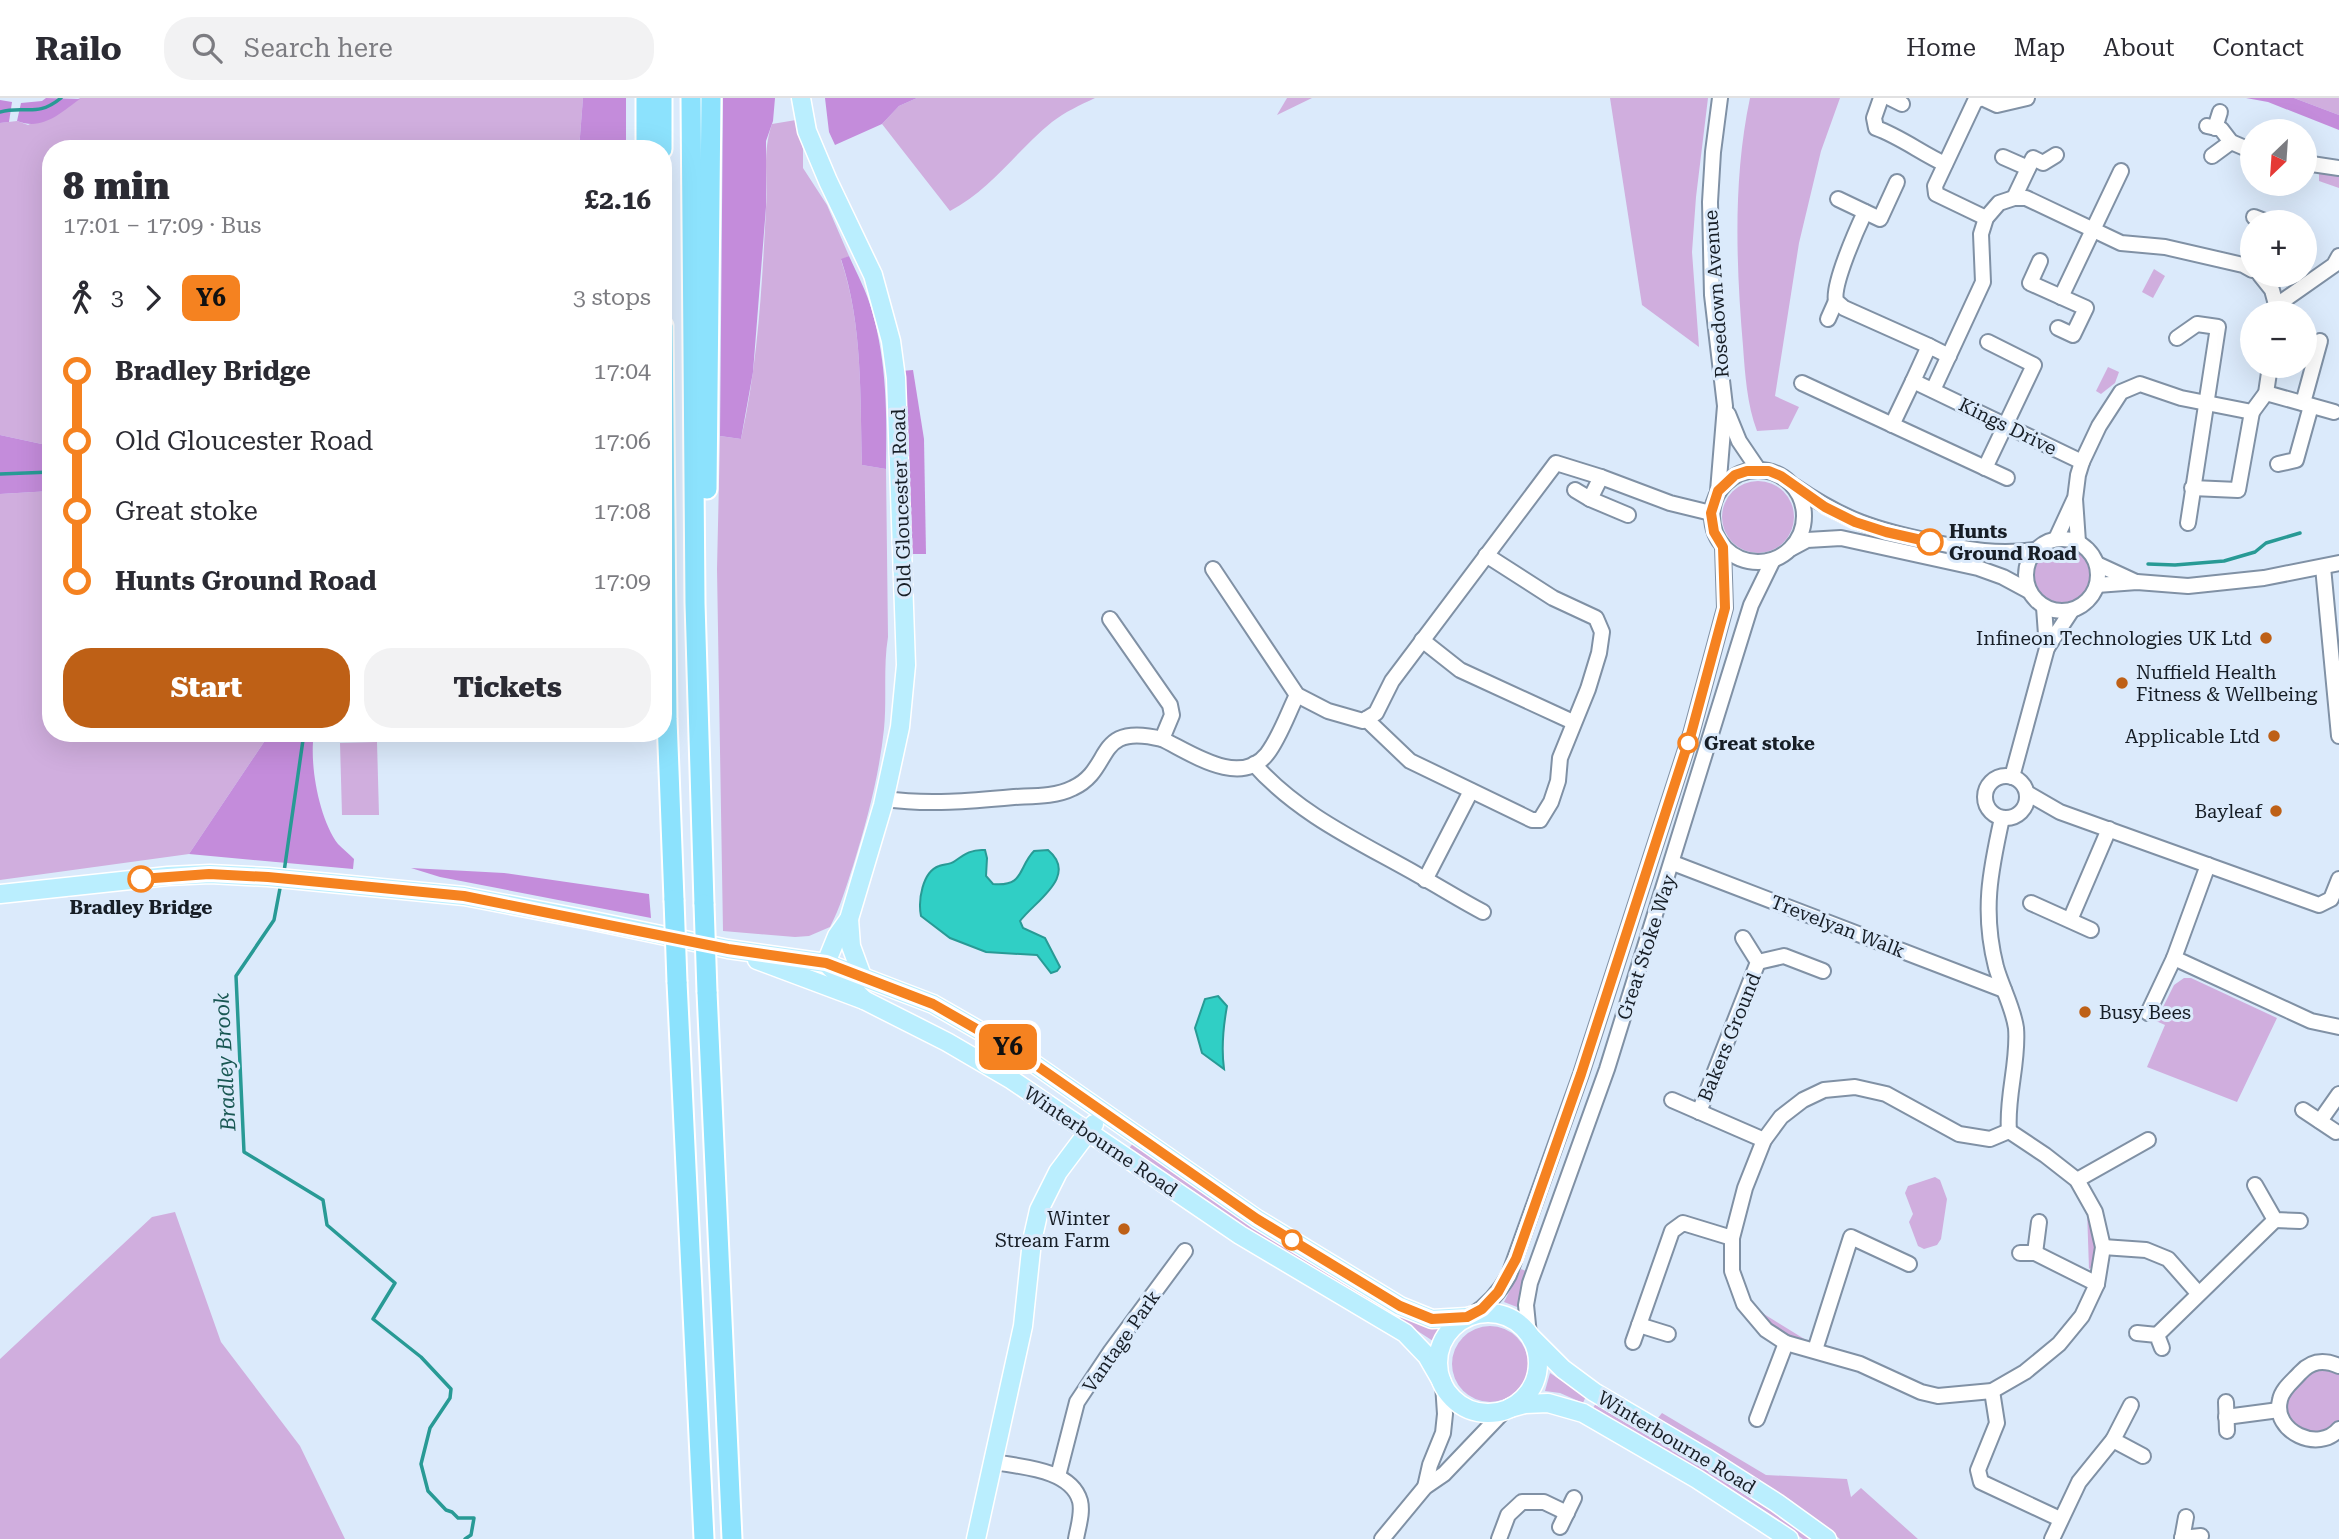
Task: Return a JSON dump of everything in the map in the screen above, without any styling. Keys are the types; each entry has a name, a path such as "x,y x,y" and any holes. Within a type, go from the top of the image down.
{"highway":[{"path":"646,98 646,140"},
{"path":"662,98 662,140"},
{"path":"691,98 695,603 707,992 732,1539"},
{"path":"695,603 707,510 711,98"},
{"path":"668,742 704,1539"}],"main road":[{"name":"Old Gloucester Road","path":"801,98 807,131 873,275 891,341 896,378 906,665 900,727 885,799 849,919 837,936 826,963"},
{"path":"0,894 168,876 209,874 268,877 464,896 728,949"},
{"name":"Old Gloucester Road","path":"849,919 850,946 862,976"},
{"name":"Winterbourne Road","path":"728,949 826,963 933,1004 1020,1054 1257,1219 1400,1306 1432,1319 1469,1316"},
{"name":"Winterbourne Road","path":"728,949 864,1000 947,1042 1012,1080 1240,1235 1405,1333 1427,1356 1442,1383"},
{"path":"826,963 864,1000"},
{"path":"976,1539 1023,1326 1032,1241 1039,1210 1058,1172 1102,1112"},
{"path":"1487,1313 1503,1315 1518,1323 1530,1336 1538,1364 1536,1377 1521,1400 1508,1408 1492,1413 1470,1409 1451,1397 1442,1383 1438,1367 1439,1351 1454,1325 1469,1316 1487,1313"},
{"name":"Winterbourne Road","path":"1530,1336 1563,1369 1594,1392 1777,1503 1828,1539"},
{"name":"Winterbourne Road","path":"1508,1408 1548,1403 1583,1413 1697,1479 1789,1539"}],"street":[{"name":"Rosedown Avenue","path":"1718,491 1725,406 1715,328 1710,252 1711,177 1720,98"},
{"path":"1881,98 1874,118 1877,128 1895,135 1919,152 1945,164"},
{"path":"1986,218 1936,194 1935,186 1970,109 1978,99 1997,105 2027,98"},
{"path":"2220,111 2211,127 2221,129 2231,142 2240,146"},
{"path":"2212,156 2231,142"},
{"path":"2014,198 2033,159 2043,163 2056,155"},
{"path":"2003,157 2028,168"},
{"path":"2317,165 2339,168"},
{"path":"2061,297 2120,170"},
{"path":"1838,200 1880,219 1897,183"},
{"path":"1933,390 1983,282 1981,234 1986,218 1999,203 2014,198 2026,198 2121,243 2165,247 2240,264"},
{"path":"1865,212 1835,288 1840,304 1949,356"},
{"path":"2287,301 2308,281 2333,265 2339,256"},
{"path":"2040,261 2030,282 2086,308 2073,335 2058,328"},
{"path":"1828,319 1840,304"},
{"path":"2177,338 2197,324 2218,327 2188,523"},
{"path":"2278,464 2296,460 2320,341"},
{"path":"1985,468 2034,365 1988,342"},
{"path":"1892,425 1929,346"},
{"path":"2192,488 2238,490 2252,412 2266,393 2268,378"},
{"name":"Kings Drive","path":"1913,381 2082,462"},
{"path":"1802,383 2007,478"},
{"path":"2078,542 2075,499 2078,475 2099,426 2121,392 2140,384 2180,398 2252,412"},
{"path":"2266,393 2334,412"},
{"name":"Rosedown Avenue","path":"1725,406 1739,441 1758,469"},
{"path":"1213,569 1297,695 1328,711 1363,721 1376,713 1392,681 1556,463 1670,503 1711,513"},
{"path":"2097,564 2097,585 2092,596 2083,605 2072,610 2058,611 2044,607 2029,591 2003,577 1978,568 1841,538 1807,540 1773,560 1746,561 1723,547 1714,532 1711,513 1718,491 1735,475 1758,469 1781,476 1825,507 1855,522 1886,532 1982,553 2007,554 2035,550 2056,539 2067,539 2086,548 2097,564 2137,582"},
{"path":"1590,499 1601,477"},
{"path":"1791,548 1799,538 1804,524 1803,505 1793,485"},
{"path":"1575,490 1628,515"},
{"path":"2056,539 2075,499"},
{"name":"Great Stoke Way","path":"1469,1316 1482,1309 1498,1292 1516,1259 1581,1074 1691,734 1725,608 1723,547"},
{"path":"2029,591 2026,569 2035,550"},
{"path":"1366,719 1410,761 1532,820 1540,820 1551,802 1558,781 1559,758 1588,689 1602,632 1596,618 1553,598 1486,555"},
{"name":"Great Stoke Way","path":"1530,1336 1526,1306 1530,1283 1607,1069 1751,605 1773,560"},
{"path":"2097,585 2137,582 2188,586 2264,578 2339,564"},
{"path":"2323,568 2339,736"},
{"path":"2044,607 2047,648"},
{"path":"2012,777 2047,648 2072,610"},
{"path":"1110,619 1170,705 1172,715 1162,739"},
{"path":"1422,640 1460,670 1573,722"},
{"path":"885,799 921,803 957,802 1052,794 1073,789 1095,769 1101,755 1114,741 1140,734 1162,739 1228,770 1242,769 1267,754 1297,695"},
{"path":"1254,764 1269,781 1307,813 1483,912"},
{"path":"2012,777 2022,783 2027,793 2027,802 2023,810 2013,817 2002,818 1987,806 1986,794 1995,779 2012,777"},
{"path":"1425,880 1471,791"},
{"path":"2027,793 2060,812 2319,905 2331,899 2339,879"},
{"path":"2023,810 2060,812"},
{"path":"2002,818 1989,881 1988,933 2004,990 2014,1013 2016,1032 2007,1115 2009,1131"},
{"path":"2070,920 2109,829"},
{"name":"Trevelyan Walk","path":"1673,863 2004,990"},
{"path":"2148,1013 2174,958 2208,865"},
{"path":"2031,903 2091,930"},
{"name":"Bakers Ground","path":"1743,938 1758,962"},
{"name":"Bakers Ground","path":"1758,962 1784,956 1823,971"},
{"path":"2174,958 2311,1021 2339,1027"},
{"name":"Bakers Ground","path":"1699,1112 1758,962"},
{"path":"1855,1087 1885,1094 1959,1134 1990,1139 2009,1131 2045,1154 2077,1180 2095,1212 2103,1247 2097,1283 2082,1316 2059,1344 2025,1373 1992,1391 1938,1396 1921,1392 1860,1364 1786,1343 1766,1330 1744,1304 1732,1271 1732,1238 1745,1188 1764,1140 1781,1117 1802,1100 1824,1090 1855,1087"},
{"path":"2320,1121 2339,1094"},
{"name":"Bakers Ground","path":"1672,1100 1764,1140"},
{"path":"2303,1110 2336,1132"},
{"path":"2077,1180 2148,1140"},
{"path":"2255,1185 2275,1220"},
{"path":"2137,1333 2159,1341 2199,1293 2275,1220 2300,1221"},
{"path":"2039,1222 2028,1253 2097,1283"},
{"path":"1633,1342 1672,1231 1682,1223 1732,1238"},
{"path":"1815,1350 1851,1237 1909,1264"},
{"path":"2103,1247 2146,1250 2168,1259 2199,1293"},
{"name":"Vantage Park","path":"1058,1476 1077,1402 1185,1251"},
{"path":"1639,1325 1668,1334"},
{"path":"1757,1419 1786,1343"},
{"path":"2339,1366 2319,1361 2306,1366 2285,1389 2279,1410 2292,1432 2302,1438 2313,1441 2325,1439 2333,1436 2339,1429"},
{"path":"1425,1487 1430,1465 1443,1433 1445,1405 1442,1383"},
{"path":"1992,1391 1997,1423 1978,1470 1981,1482 2060,1519"},
{"path":"2226,1402 2227,1424 2279,1410"},
{"path":"2052,1539 2079,1482 2113,1440 2131,1405"},
{"path":"1381,1539 1425,1487 1444,1474 1508,1408"},
{"path":"2113,1440 2143,1456"},
{"path":"995,1462 1058,1476 1071,1485 1079,1499 1076,1539"},
{"path":"1560,1527 1574,1498"},
{"path":"1499,1539 1508,1515 1522,1502 1544,1502 1567,1513"},
{"path":"2186,1517 2182,1539 2201,1536"}],"shaded area":[{"path":"46,98 80,99 43,122 26,124 17,121 21,103 42,101"},
{"path":"80,98 583,98 580,140 42,140 42,444 0,435 0,123 17,121 28,125"},
{"path":"583,98 626,98 626,140 580,140"},
{"path":"723,98 775,98 773,121 766,141 766,207 753,372 741,439 720,436"},
{"path":"825,98 917,98 899,106 882,124 835,145 829,132"},
{"path":"917,98 1095,98 1052,122 992,181 950,211 882,124 899,106"},
{"path":"1287,98 1312,98 1277,115"},
{"path":"1610,98 1708,98 1692,252 1699,347 1642,305"},
{"path":"1750,98 1840,98 1821,151 1799,243 1775,396 1799,407 1788,429 1757,431 1746,378 1739,284 1738,190"},
{"path":"2246,98 2294,98 2339,115 2339,130 2317,119 2268,102"},
{"path":"2294,98 2339,98 2339,115"},
{"path":"0,100 12,102 9,122 0,123"},
{"path":"796,120 803,149 803,168 827,205 849,256 841,260 857,335 862,465 886,469 888,637 882,747 872,798 853,866 830,927 809,936 795,937 723,931 717,569 720,436 741,439 752,382 761,295 769,135 772,124"},
{"path":"2319,173 2339,174 2339,188 2319,181"},
{"path":"849,256 870,304 881,350 886,409 886,469 862,465 857,335 841,259"},
{"path":"2154,269 2165,276 2153,298 2142,292"},
{"path":"2108,367 2119,372 2115,383 2101,394 2096,391"},
{"path":"913,370 924,439 926,554 906,554 901,371"},
{"path":"0,435 42,444 42,492 0,494"},
{"path":"1758,481 1778,487 1788,497 1794,517 1788,537 1778,547 1758,553 1738,547 1728,537 1722,517 1728,497 1738,487"},
{"path":"42,492 42,742 264,742 189,854 0,880 0,494"},
{"path":"2062,547 2073,549 2082,555 2088,564 2088,586 2082,595 2073,601 2062,603 2051,601 2042,595 2036,586 2034,575 2036,564 2042,555 2051,549"},
{"path":"264,742 313,742 314,775 321,806 331,833 354,859 353,869 189,854"},
{"path":"377,742 379,815 342,815 340,743"},
{"path":"985,850 986,876 993,884 1003,884 1016,879 1034,851 1048,850 1056,860 1059,869 1057,879 1044,897 1020,921 1023,928 1045,938 1060,967 1057,971 1051,973 1037,955 986,952 950,938 921,916 922,888 933,869 953,862 969,852"},
{"path":"411,868 504,873 649,894 651,918 440,877"},
{"path":"2184,978 2191,978 2277,1018 2237,1102 2147,1067 2165,1025 2156,1021 2174,985"},
{"path":"1218,996 1227,1006 1223,1038 1224,1069 1202,1053 1195,1028 1205,999"},
{"path":"1136,1139 1392,1309 1390,1313 1234,1221 1128,1150"},
{"path":"1935,1177 1940,1180 1947,1199 1941,1239 1937,1245 1924,1249 1918,1246 1909,1222 1913,1214 1905,1193 1908,1186"},
{"path":"2087,1210 2096,1241 2093,1266 2089,1269"},
{"path":"175,1212 221,1342 300,1446 345,1539 0,1539 0,1359 152,1217"},
{"path":"1521,1269 1526,1271 1517,1307 1504,1302"},
{"path":"1759,1311 1806,1340 1807,1343 1780,1333"},
{"path":"1403,1314 1439,1328 1433,1341 1399,1319"},
{"path":"1490,1326 1505,1329 1517,1337 1525,1349 1528,1364 1525,1379 1517,1391 1505,1399 1490,1402 1475,1399 1463,1391 1455,1379 1452,1364 1455,1349 1463,1337 1475,1329"},
{"path":"2328,1368 2339,1372 2339,1423 2324,1435 2297,1431 2286,1412 2288,1399 2306,1375"},
{"path":"1550,1373 1586,1396 1583,1403 1560,1393 1545,1391"},
{"path":"1596,1403 1704,1465 1816,1539 1803,1539 1726,1487 1593,1408"},
{"path":"1662,1413 1766,1475 1847,1479 1851,1497 1861,1488 1918,1539 1840,1539 1789,1499 1658,1418"}],"waterway":[{"name":"Bradley Brook","path":"0,112 45,108 61,98"},
{"name":"Bradley Brook","path":"0,474 42,472"},
{"path":"2148,564 2224,561 2255,552 2266,543 2300,533"},
{"name":"Bradley Brook","path":"284,872 303,742"},
{"name":"Bradley Brook","path":"281,883 274,920 236,976 244,1152 323,1200 327,1225 395,1283 373,1319 421,1357 451,1389 450,1398 430,1428 421,1464 428,1491 446,1510 458,1518 474,1518 471,1535 465,1539"}],"bus line":[{"name":"Y6","path":"141,879 209,874 268,877 464,896 728,949 826,963 933,1004 1020,1054 1257,1219 1400,1306 1432,1319 1467,1317 1482,1309 1498,1292 1516,1259 1581,1074 1691,734 1725,608 1723,547 1714,532 1711,513 1718,491 1735,475 1758,469 1769,471 1781,476 1825,507 1855,522 1930,542"}],"place":[{"name":"Hunts Ground Road","path":"1930,542"},
{"name":"Infineon Technologies UK Ltd","path":"2266,638"},
{"name":"Nuffield Health Fitness & Wellbeing","path":"2122,683"},
{"name":"Applicable Ltd","path":"2274,736"},
{"name":"Great stoke","path":"1688,743"},
{"name":"Bayleaf","path":"2276,811"},
{"name":"Bradley Bridge","path":"141,879"},
{"name":"Busy Bees","path":"2085,1012"},
{"name":"Winter Stream Farm","path":"1124,1229"}]}
